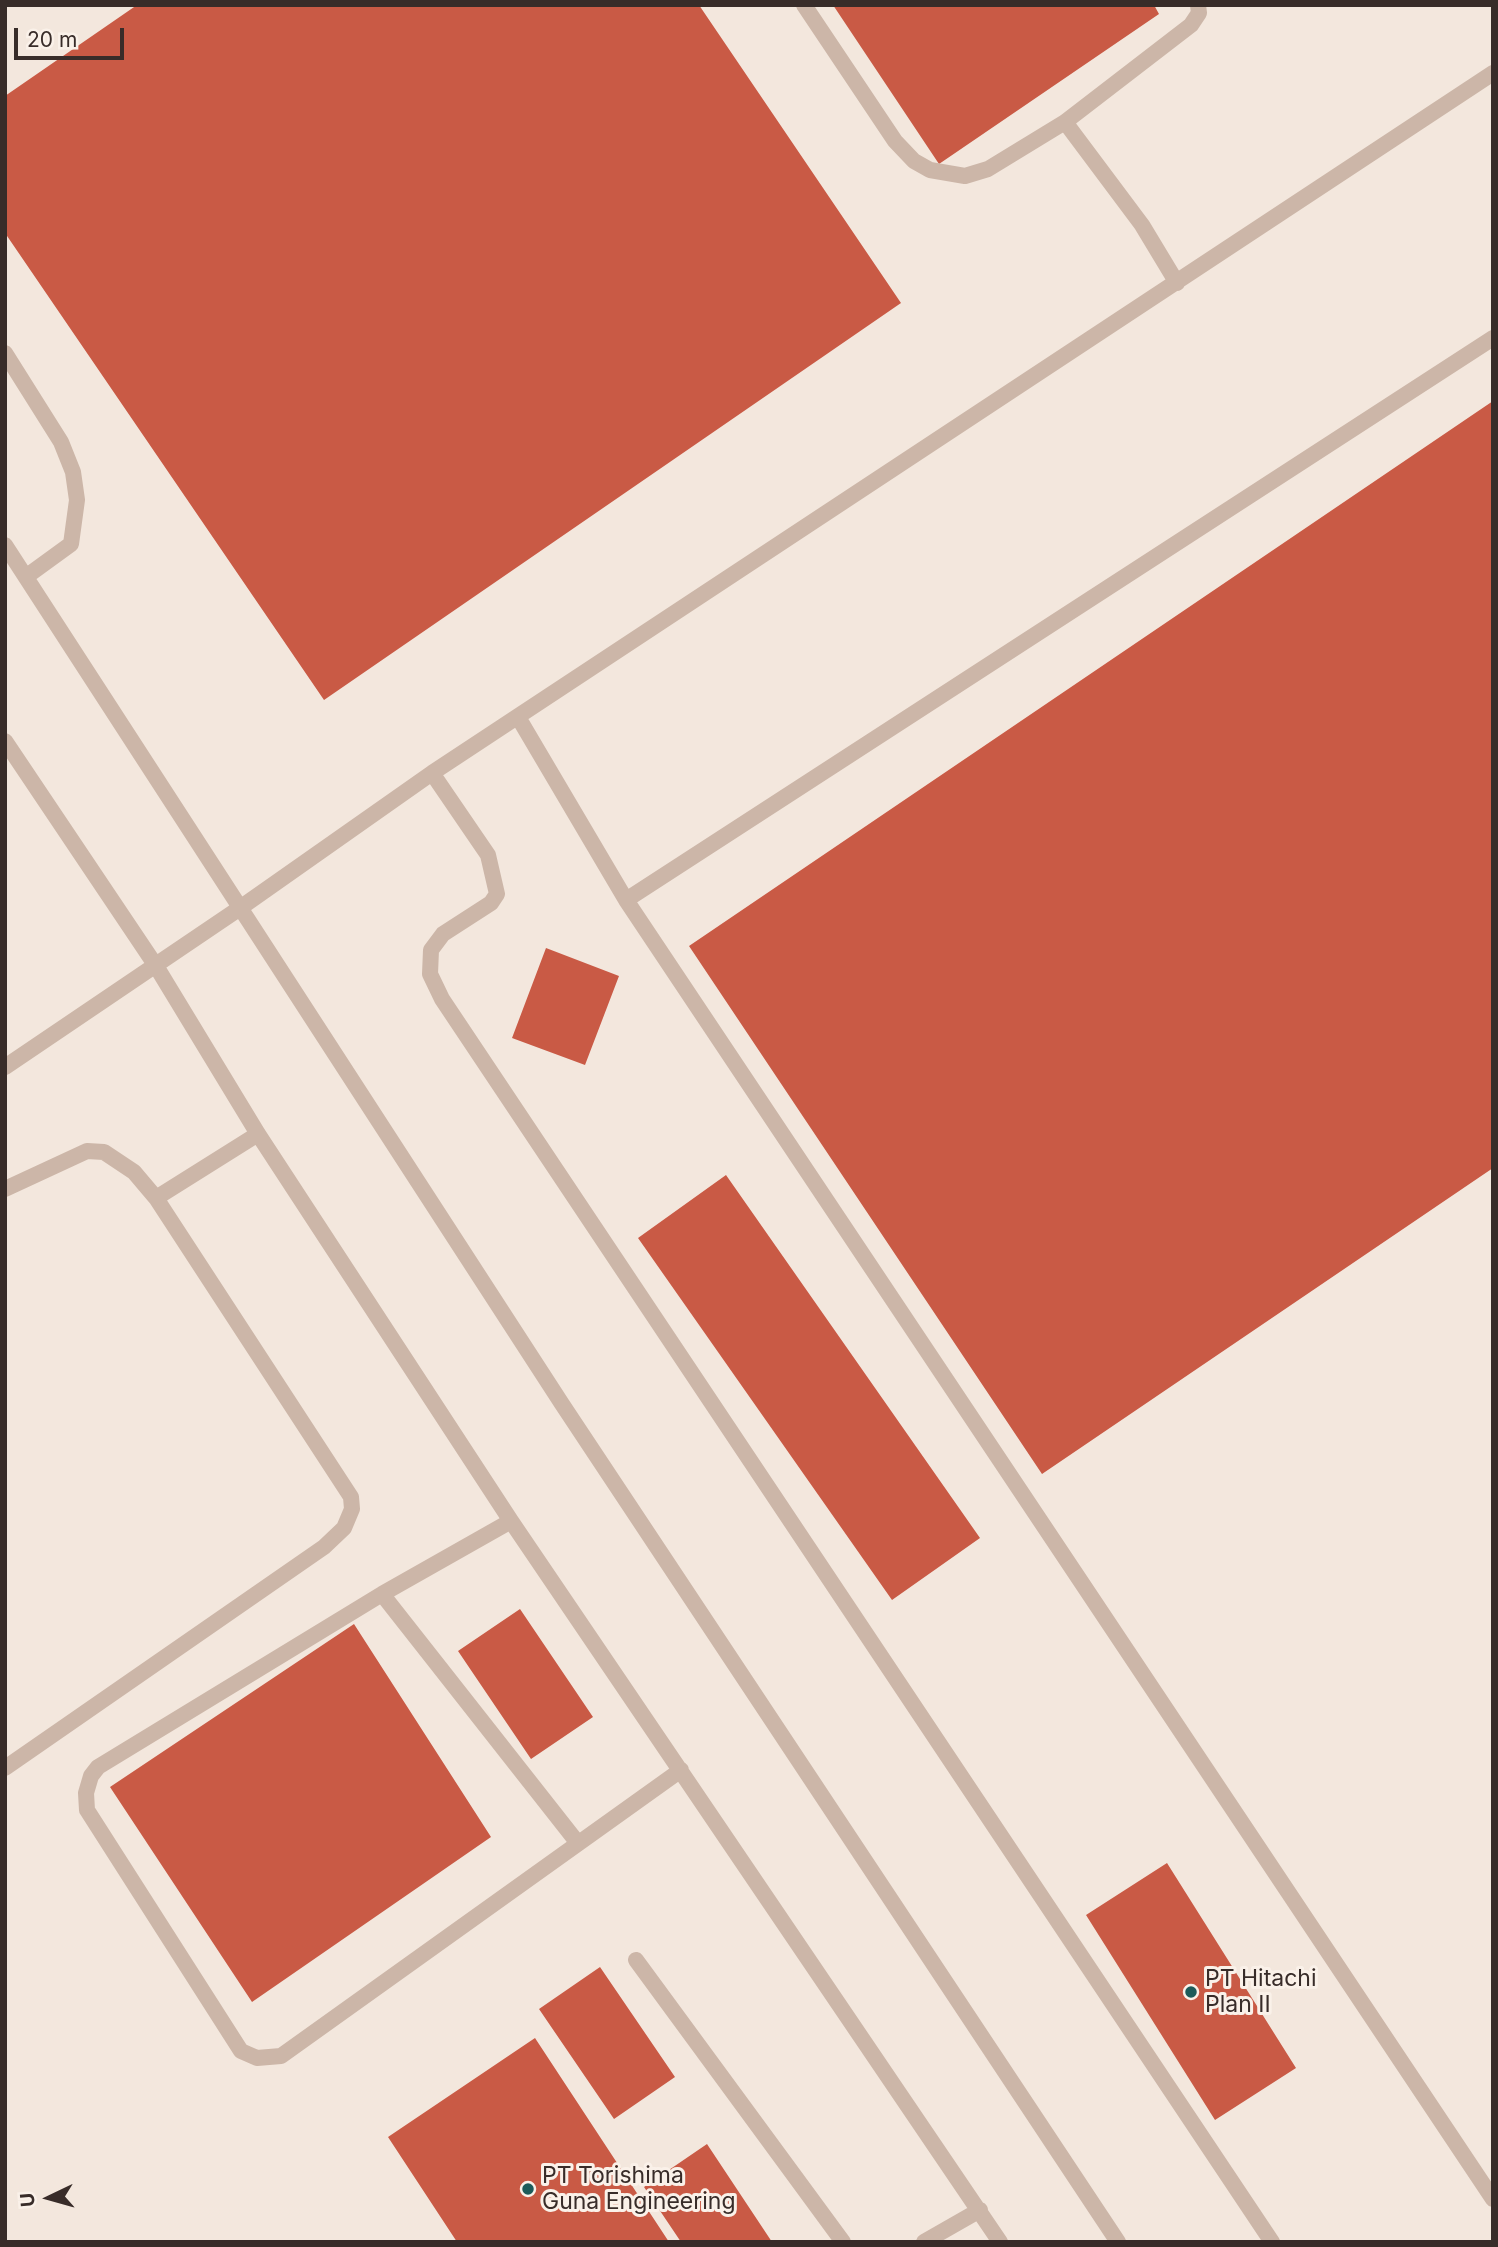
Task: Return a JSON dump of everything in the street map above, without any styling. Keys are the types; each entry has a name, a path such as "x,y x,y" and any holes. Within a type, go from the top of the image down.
{"lane":[{"path":"804,5 895,141 914,161 930,170 965,176 988,169 1065,122 1191,25 1199,13 1198,5"},
{"path":"5,1067 156,966 432,773 1493,73"},
{"path":"1065,122 1142,225 1177,283"},
{"path":"626,900 1493,338"},
{"path":"5,354 61,442 73,472 78,500 71,544 27,576"},
{"path":"5,545 569,1415 1118,2242"},
{"path":"518,718 626,900 1493,2199"},
{"path":"5,741 156,966 258,1135 511,1521 1000,2242"},
{"path":"432,773 488,855 497,894 491,904 443,934 431,950 430,974 442,999 1272,2242"},
{"path":"156,1199 258,1135"},
{"path":"5,1189 87,1151 104,1152 134,1172 156,1199 351,1497 352,1509 344,1528 324,1547 5,1768"},
{"path":"511,1521 382,1594 98,1767 91,1776 86,1793 88,1811 241,2050 257,2058 281,2056 681,1770"},
{"path":"382,1594 577,1842"},
{"path":"636,1959 843,2242"},
{"path":"924,2242 980,2210"}],"building":[{"path":"137,5 699,5 901,303 324,700 5,233 5,96"},
{"path":"833,5 1154,5 1159,14 939,164"},
{"path":"1493,401 1493,1168 1042,1474 689,946"},
{"path":"546,948 619,976 585,1065 512,1038"},
{"path":"726,1175 980,1538 892,1600 638,1238"},
{"path":"520,1609 593,1717 531,1759 458,1651"},
{"path":"354,1624 491,1837 252,2002 110,1787"},
{"name":"PT Hitachi Plan II","path":"1167,1863 1296,2068 1215,2120 1086,1915"},
{"path":"600,1967 675,2077 614,2119 539,2009"},
{"name":"PT Torishima Guna Engineering","path":"535,2038 669,2242 457,2242 388,2137"},
{"path":"707,2144 772,2242 681,2242 644,2187"}],"place":[{"name":"PT Hitachi Plan II","path":"1191,1992"},
{"name":"PT Torishima Guna Engineering","path":"528,2189"}]}
